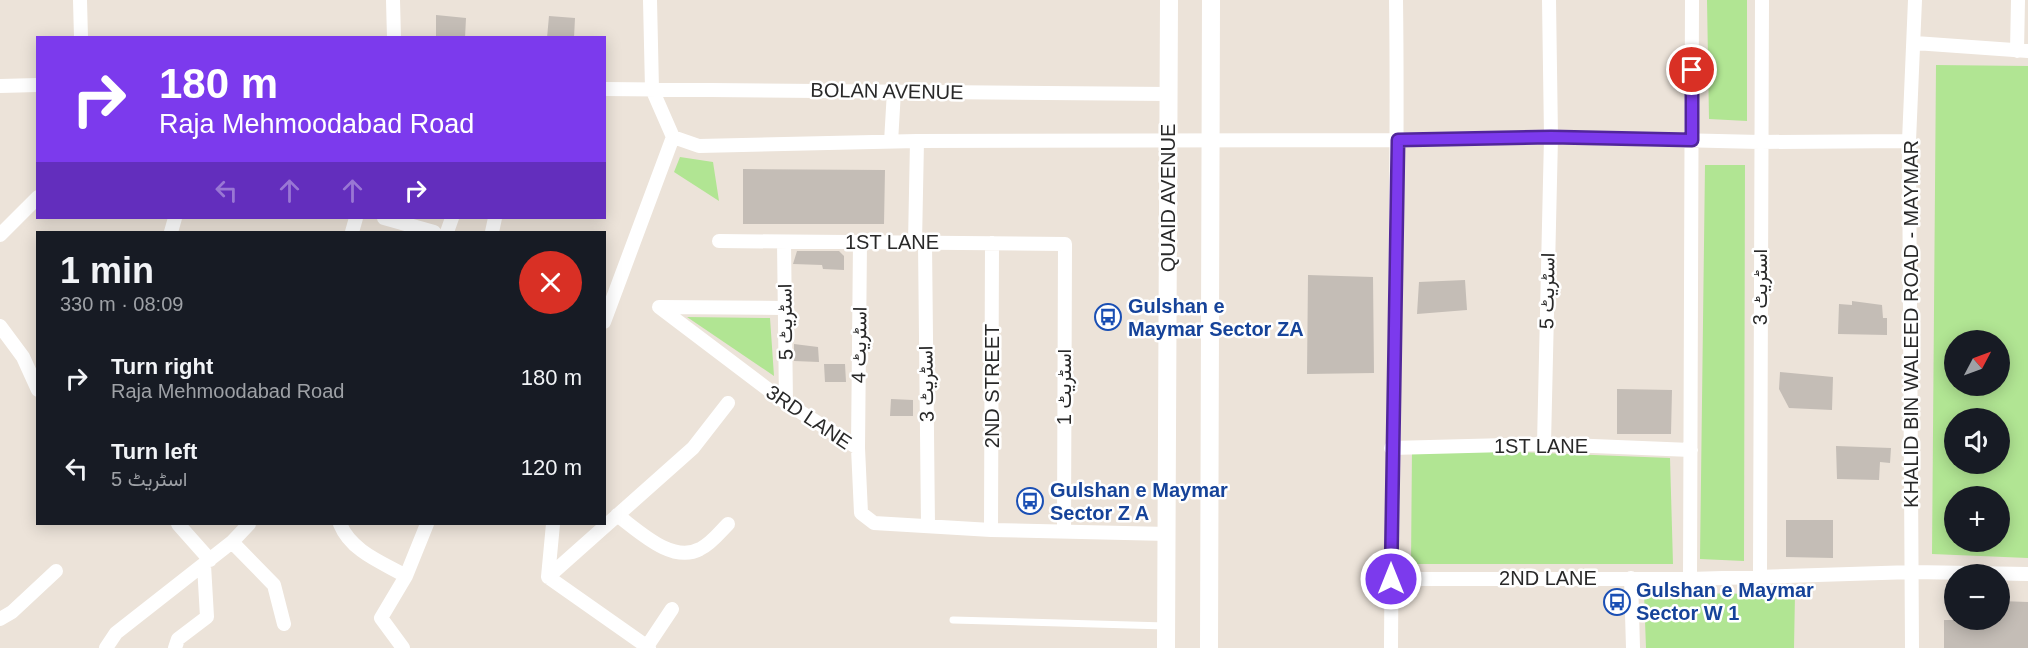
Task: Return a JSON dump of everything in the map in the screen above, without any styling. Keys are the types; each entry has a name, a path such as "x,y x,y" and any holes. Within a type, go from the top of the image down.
{"main road":[{"name":"QUAID AVENUE","path":"1166,648 1169,0"},
{"path":"1209,648 1211,0"}],"street":[{"path":"80,0 81,36"},
{"path":"393,0 394,36"},
{"path":"606,317 674,137 652,89 650,0"},
{"path":"1391,648 1391,448 1398,140 1396,0"},
{"name":"اسٹریٹ 5","path":"1544,444 1551,137 1549,0"},
{"path":"1690,579 1692,0"},
{"name":"اسٹریٹ 3","path":"1760,574 1762,0"},
{"name":"KHALID BIN WALEED ROAD - MAYMAR","path":"1912,648 1909,141 1915,43 1915,0"},
{"path":"1915,43 2023,51 2018,0"},
{"path":"0,86 36,85"},
{"name":"BOLAN AVENUE","path":"606,88 1169,94"},
{"path":"891,142 894,91"},
{"path":"674,137 699,146 916,141 1398,140 1551,137 1760,142 1909,141"},
{"name":"اسٹریٹ 3","path":"916,141 928,526"},
{"path":"0,235 36,199"},
{"path":"388,219 430,231"},
{"name":"1ST LANE","path":"719,241 1065,244"},
{"name":"اسٹریٹ 5","path":"784,242 786,403"},
{"name":"اسٹریٹ 4","path":"858,448 860,242"},
{"name":"2ND STREET","path":"991,530 992,243"},
{"name":"اسٹریٹ 1","path":"1064,530 1065,244"},
{"name":"3RD LANE","path":"784,308 661,305 659,309 786,403 858,448 861,513 866,519 874,523 991,530 1168,534"},
{"path":"0,326 23,357 36,386"},
{"path":"606,525 693,448 728,403"},
{"name":"1ST LANE","path":"1391,448 1544,444 1691,450"},
{"path":"617,515 660,545 680,553 691,553 703,548 728,524"},
{"path":"175,648 177,639 207,617 207,563 179,525"},
{"path":"106,648 116,633 207,563 248,525"},
{"path":"340,525 348,540 355,547 406,576"},
{"path":"403,648 382,621 381,616 406,576 427,525"},
{"path":"548,577 553,525"},
{"path":"548,577 606,525"},
{"path":"232,542 274,585 284,624"},
{"path":"0,619 12,612 56,571"},
{"name":"2ND LANE","path":"1391,579 1690,579 1760,574 1913,572 2028,574"},
{"path":"548,577 648,648 672,609"},
{"path":"1631,578 1632,648"}],"lane":[{"path":"953,620 1166,626"}],"green space":[{"path":"1707,0 1747,0 1747,121 1709,119"},
{"path":"1936,65 2028,66 2028,558 1932,554"},
{"path":"680,157 713,162 719,201 674,172"},
{"path":"1705,165 1745,165 1744,561 1700,559"},
{"path":"687,317 770,318 774,376"},
{"path":"1412,448 1670,458 1673,564 1411,564"},
{"path":"1644,593 1795,594 1794,648 1646,648"}],"building":[{"path":"436,15 466,18 465,36 436,36"},
{"path":"549,16 575,18 574,36 547,36"},
{"path":"743,169 885,170 884,224 743,224"},
{"path":"797,251 839,251 844,256 844,270 823,269 822,265 793,264"},
{"path":"1308,275 1373,277 1374,373 1307,374"},
{"path":"1465,280 1467,310 1417,314 1419,282"},
{"path":"1852,301 1882,305 1883,318 1887,318 1887,335 1838,334 1839,304 1852,305"},
{"path":"794,344 818,347 819,362 794,361"},
{"path":"824,364 845,364 846,382 825,382"},
{"path":"1780,372 1833,377 1832,410 1789,408 1779,389"},
{"path":"1617,389 1672,390 1671,434 1617,434"},
{"path":"891,399 913,400 913,416 890,416"},
{"path":"1836,446 1891,448 1890,463 1880,462 1879,480 1837,479"},
{"path":"1786,520 1833,520 1833,558 1786,557"},
{"path":"2010,601 2028,602 2028,648 1944,648 1944,630 2010,630"}],"place":[{"name":"Gulshan e Maymar Sector ZA","path":"1108,317"},
{"name":"Gulshan e Maymar Sector Z A","path":"1030,501"},
{"name":"Gulshan e Maymar Sector W 1","path":"1617,602"}],"route":[{"path":"1391,579 1391,448 1398,140 1551,137 1692,140 1692,70"}]}
